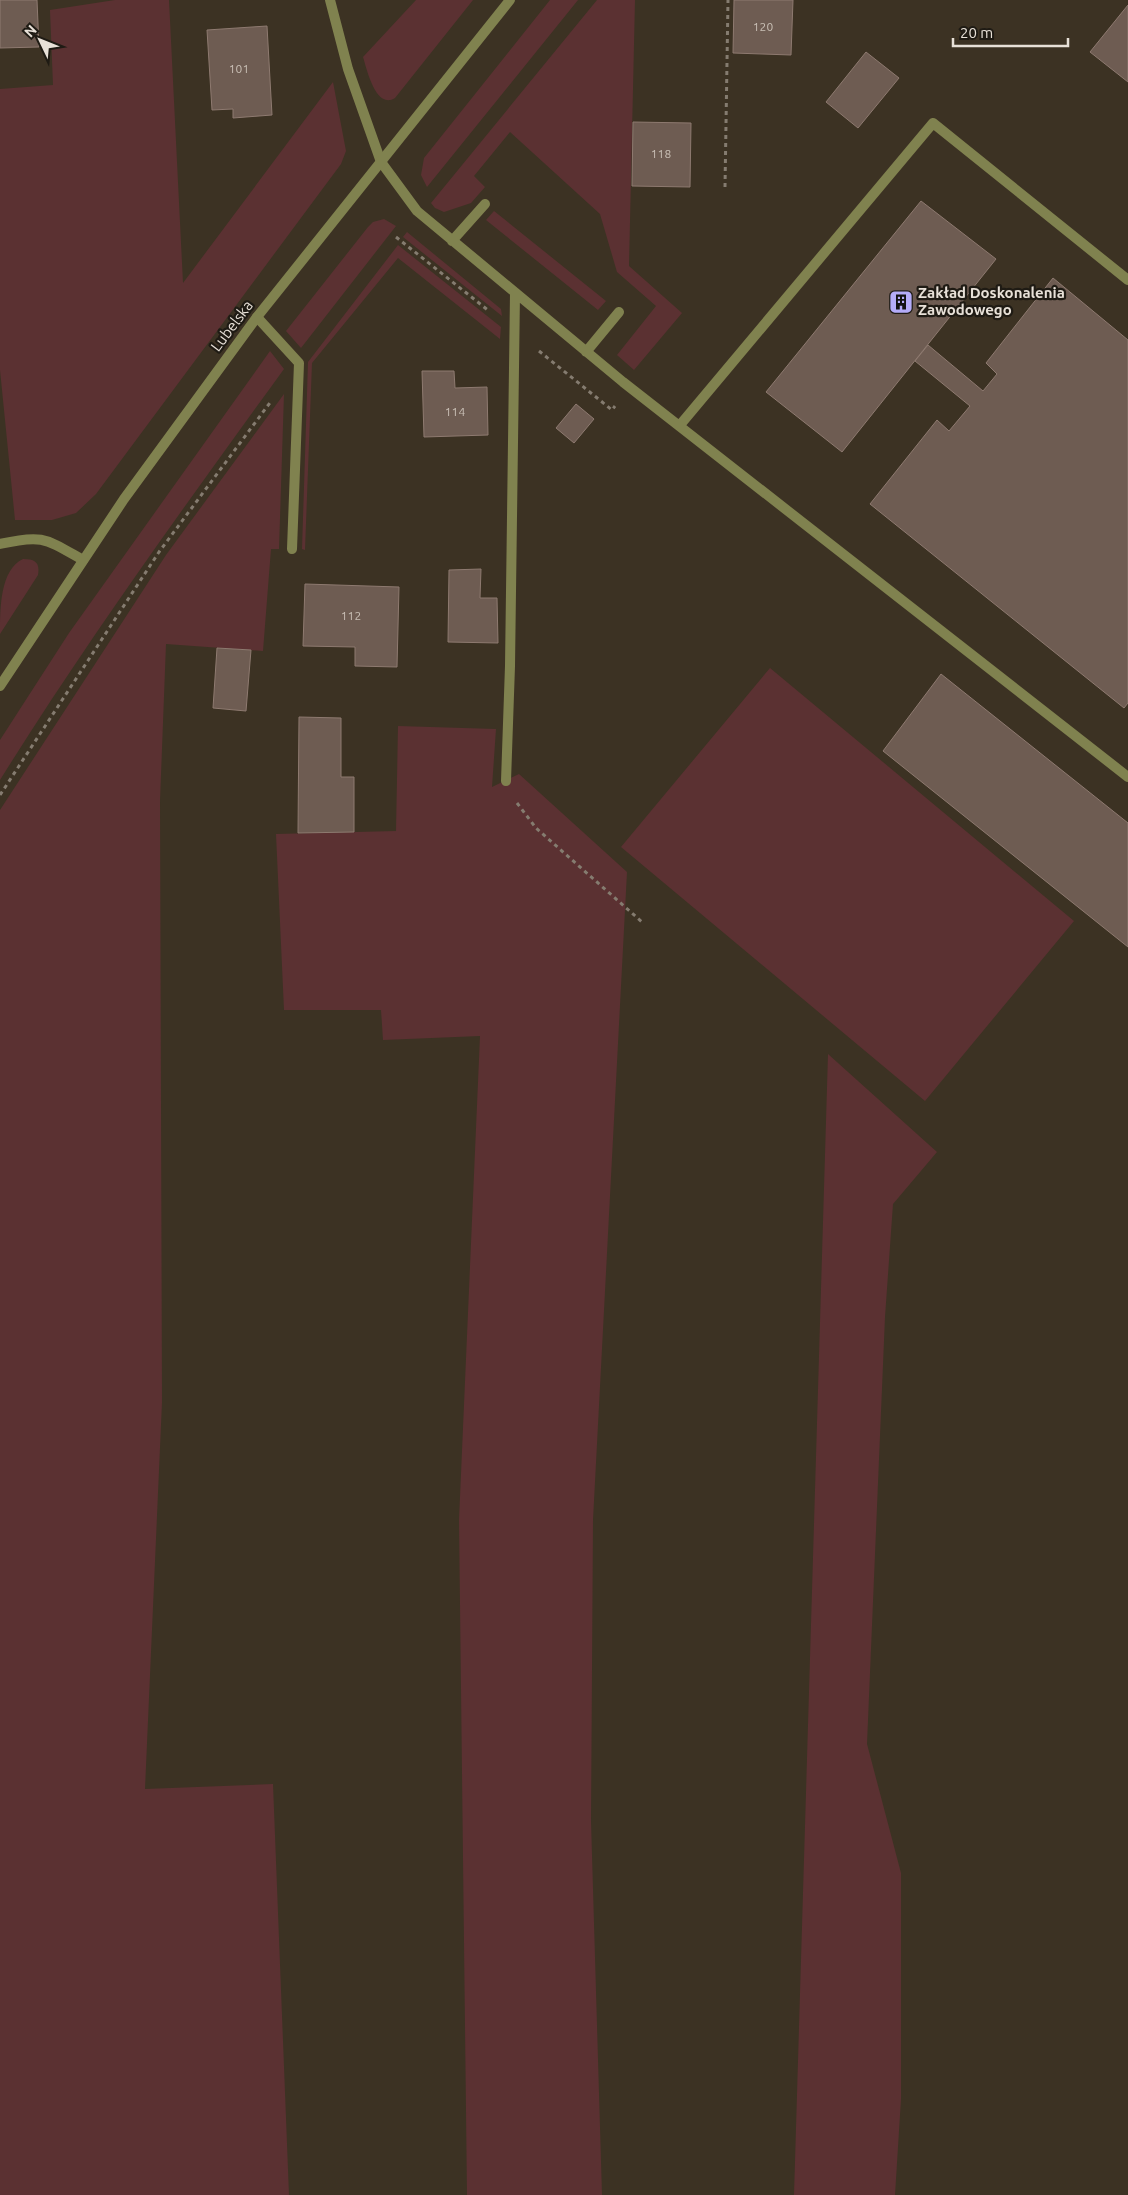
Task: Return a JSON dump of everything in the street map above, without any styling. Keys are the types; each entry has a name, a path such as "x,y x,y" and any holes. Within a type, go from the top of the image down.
{"street":[{"path":"330,0 348,69 381,162 417,211 586,352 1128,777"},
{"name":"Lubelska","path":"0,686 124,499 257,317 510,0"},
{"path":"680,426 932,123 1128,280"},
{"path":"452,241 485,204"},
{"path":"506,781 510,666 515,293"},
{"path":"586,352 620,312"},
{"path":"257,317 299,363 292,549"},
{"path":"0,544 27,538 46,540 83,560"}],"path":[{"path":"725,187 728,0"},
{"path":"0,795 159,552 299,363"},
{"path":"506,781 512,798 536,828 642,922"}],"shaded area":[{"path":"115,0 169,0 183,283 333,82 346,151 341,164 96,494 76,513 52,520 15,520 0,370 0,89 53,85 50,10"},
{"path":"416,0 473,0 395,98 388,100 378,94 373,87 363,57"},
{"path":"550,0 578,0 427,187 421,175 424,158"},
{"path":"597,0 635,0 629,266 682,313 634,370 617,355 656,306 617,272 600,214 510,132 474,176 485,187 471,203 444,212 435,208 431,203"},
{"path":"494,211 606,301 598,310 486,220"},
{"path":"384,219 396,226 301,348 286,331 368,227 373,222"},
{"path":"407,232 501,309 502,316 403,237"},
{"path":"398,245 501,327 500,339 398,258 312,363 305,550 302,549 308,362"},
{"path":"270,351 284,369 174,521 33,727 0,780 0,740 69,633"},
{"path":"284,394 279,549 271,549 263,651 166,644 160,801 162,1402 145,1789 273,1784 289,2195 0,2195 0,810 166,555"},
{"path":"23,559 36,562 38,565 38,575 0,634 1,602 6,581 15,564"},
{"path":"770,668 1074,921 925,1101 621,847"},
{"path":"398,726 496,729 492,787 519,774 627,872 593,1520 591,1821 602,2195 467,2195 459,1520 480,1036 383,1040 381,1010 284,1010 276,834 396,831"},
{"path":"828,1054 937,1152 893,1204 885,1317 867,1744 901,1873 901,2099 895,2195 794,2195"}],"building":[{"path":"0,0 37,0 39,47 0,48"},
{"path":"734,0 793,0 791,55 733,53"},
{"path":"1128,5 1128,82 1090,52"},
{"path":"267,26 272,115 233,118 233,109 212,110 207,30"},
{"path":"866,52 899,78 858,128 826,102"},
{"path":"633,122 691,123 690,187 632,186"},
{"name":"Zakład Doskonalenia Zawodowego","path":"921,201 996,259 842,452 766,392"},
{"path":"1053,278 1128,340 1128,703 1124,708 870,504 937,420 949,431 970,406 915,361 928,345 983,391 997,374 986,363"},
{"path":"422,371 454,371 455,388 487,387 488,435 424,437"},
{"path":"576,404 594,419 574,443 556,428"},
{"path":"481,569 480,598 497,598 498,643 448,642 449,570"},
{"path":"305,584 399,587 397,667 355,666 355,647 303,646"},
{"path":"217,648 251,650 246,711 213,708"},
{"path":"941,674 1128,823 1128,947 883,751"},
{"path":"299,717 341,718 341,777 354,777 354,832 298,833"}],"place":[{"name":"Zakład Doskonalenia Zawodowego","path":"901,302"}]}
